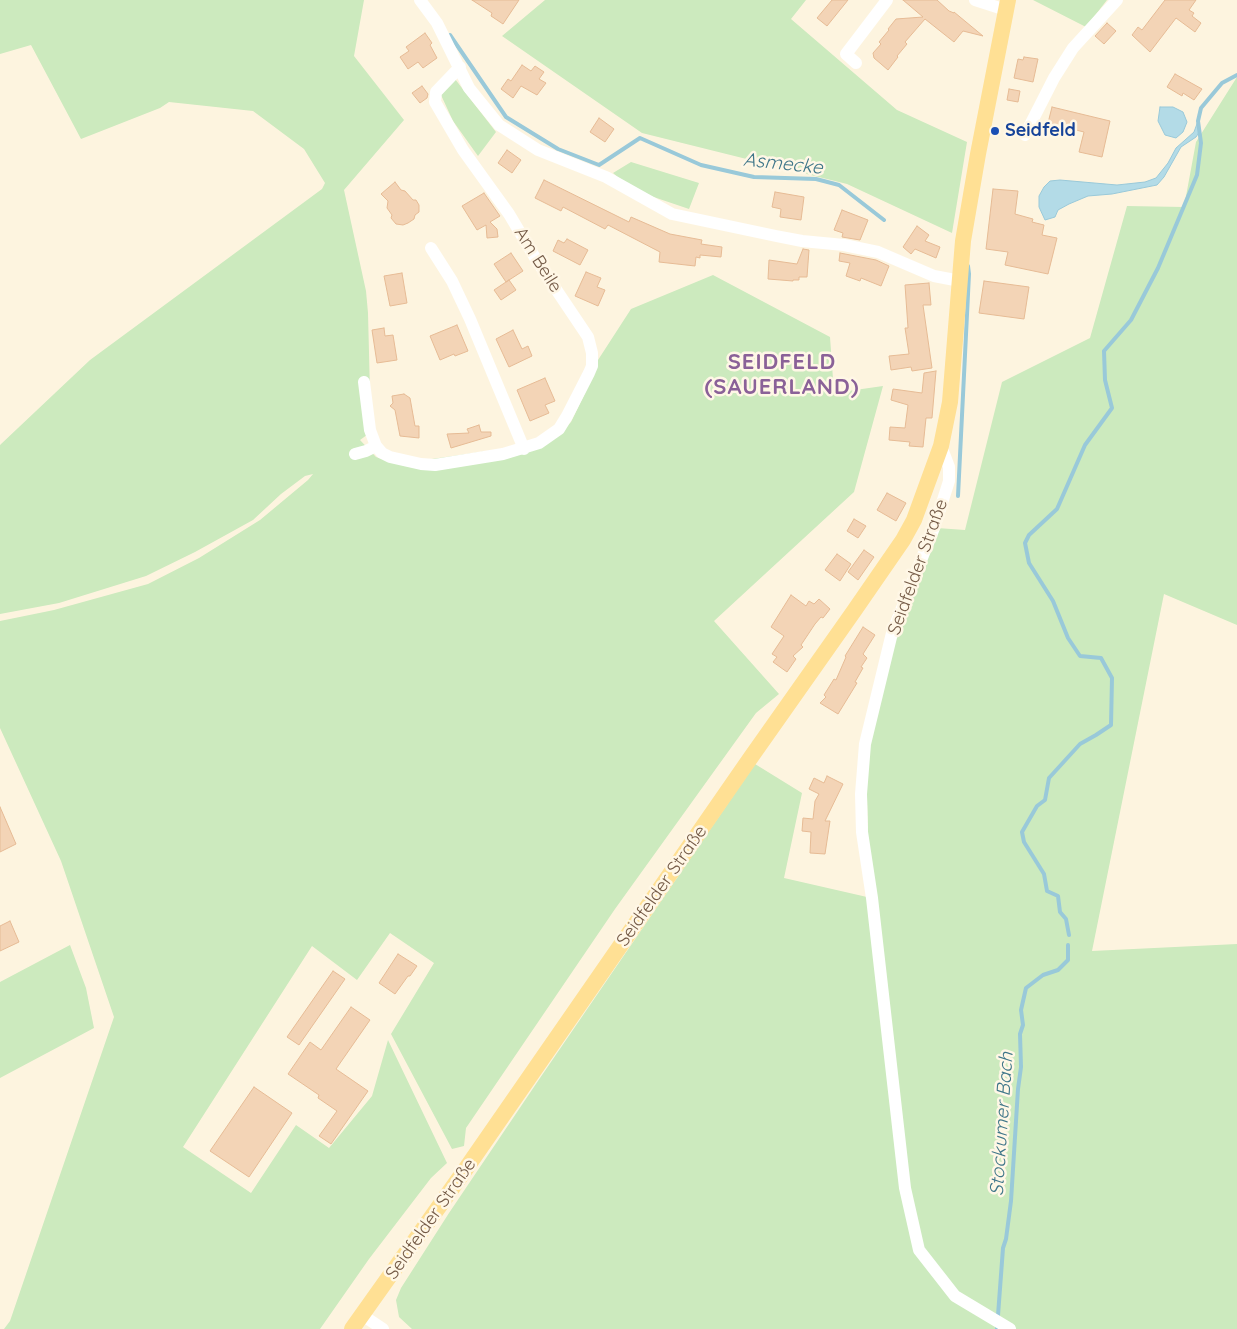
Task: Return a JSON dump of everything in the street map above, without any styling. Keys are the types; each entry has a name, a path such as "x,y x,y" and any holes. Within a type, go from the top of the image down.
{"main road":[{"name":"Seidfelder Straße","path":"352,1329 471,1162 903,540 914,520 941,446 950,402 963,241 1007,5"}],"street":[{"path":"420,0 437,24 469,88 499,125 538,150 606,177 672,214 802,241 844,245 878,252 934,276 960,281"},
{"path":"856,63 846,54 887,0"},
{"path":"974,0 1007,5"},
{"path":"1025,135 1054,78 1073,48 1117,0"},
{"name":"Am Beile","path":"376,446 382,453 390,457 435,465 485,458 524,449 539,443 559,429 589,373 592,353 588,337 537,262 509,214 463,150 435,102 436,92 460,67"},
{"path":"430,248 452,281 470,319 524,449"},
{"path":"355,454 376,446 370,430 364,382"},
{"name":"Seidfelder Straße","path":"941,446 948,467 949,480 934,528 892,634 865,744 861,794 862,832 872,898 905,1188 920,1250 955,1296 1007,1327"},
{"path":"362,1315 383,1329"}],"green space":[{"path":"0,0 364,0 354,56 404,120 344,190 366,291 368,313 371,432 360,440 376,457 397,464 550,442 571,422 598,360 631,309 713,275 830,337 834,393 883,386 854,492 714,621 779,694 756,713 615,909 466,1128 464,1146 452,1149 391,1034 434,963 390,933 357,980 312,946 183,1147 251,1193 296,1125 329,1148 372,1096 388,1040 447,1163 431,1178 369,1259 320,1329 4,1329 10,1321 114,1017 61,861 0,728 0,621 54,610 148,584 199,558 260,520 313,474 305,476 281,494 253,520 146,576 59,603 0,614 0,445 90,360 322,189 325,183 304,149 253,111 169,102 160,108 81,139 31,45 0,54"},
{"path":"545,0 806,0 791,19 897,110 967,142 952,233 847,184 642,133 502,36"},
{"path":"1033,0 1107,0 1086,27"},
{"path":"1237,77 1237,625 1164,594 1092,951 1237,944 1237,1329 412,1329 399,1317 396,1300 401,1288 540,1078 755,764 802,793 784,878 867,897 866,762 892,647 937,528 965,530 1002,382 1090,338 1127,206 1184,207 1196,142"},
{"path":"455,79 496,132 478,156 453,121 441,95"},
{"path":"631,162 699,183 689,209 633,190 613,173"},
{"path":"70,945 86,988 94,1028 0,1078 0,982"}],"water":[{"path":"1160,107 1173,107 1183,112 1187,122 1183,132 1176,138 1165,135 1158,121"},
{"path":"1198,121 1200,131 1196,137 1181,147 1164,177 1157,185 1112,194 1088,196 1058,210 1055,217 1045,220 1039,207 1039,196 1050,181 1060,180 1117,185 1145,182 1156,178 1168,163 1176,148 1194,132"}],"building":[{"path":"472,0 519,0 503,24 491,16 492,13"},
{"path":"832,0 848,0 827,26 817,18"},
{"path":"903,0 937,0 983,36 963,31 954,42 925,19 905,42 907,44 888,70 874,58 873,53 881,44 879,42 896,19 923,17"},
{"path":"1165,0 1196,0 1189,10 1194,13 1192,16 1201,23 1195,32 1176,18 1150,52 1132,35 1138,27 1142,30"},
{"path":"1107,23 1116,31 1104,44 1095,36"},
{"path":"425,33 432,43 430,45 437,58 423,68 418,62 408,69 400,57 409,51 406,47"},
{"path":"1024,57 1038,59 1033,82 1014,78 1018,59 1023,60"},
{"path":"522,65 531,71 535,66 544,72 539,79 546,83 537,95 521,86 513,98 501,89 508,79 511,81"},
{"path":"1175,74 1202,89 1194,100 1183,93 1182,96 1167,87"},
{"path":"422,86 428,94 427,98 420,103 412,93"},
{"path":"1009,89 1020,91 1018,102 1007,100"},
{"path":"1052,107 1110,121 1102,157 1079,152 1084,132 1048,123"},
{"path":"599,118 614,129 605,142 590,132"},
{"path":"507,150 521,160 512,173 498,163"},
{"path":"544,180 629,222 631,217 670,234 702,240 701,244 722,247 721,257 700,255 700,258 696,257 695,266 659,262 660,252 608,225 605,229 563,207 561,211 535,198"},
{"path":"395,182 401,190 405,191 413,200 416,200 419,205 419,212 415,215 414,219 403,225 396,224 391,218 392,215 387,208 388,201 381,194"},
{"path":"993,189 1018,191 1015,214 1033,219 1032,222 1044,225 1042,235 1057,238 1048,274 1005,265 1008,252 986,249"},
{"path":"775,192 804,197 801,220 780,217 781,209 772,207"},
{"path":"484,193 500,216 490,222 497,229 498,237 487,238 486,225 477,230 462,206"},
{"path":"842,210 868,220 860,240 842,237 843,233 834,230"},
{"path":"917,226 929,235 925,241 940,247 936,258 915,249 911,254 903,247"},
{"path":"567,239 588,250 580,265 553,251 558,240 564,243"},
{"path":"803,249 809,250 807,277 799,277 799,280 793,281 768,279 769,260 797,264"},
{"path":"511,253 523,271 506,282 494,264"},
{"path":"840,253 876,260 889,266 881,286 861,278 860,281 846,276 850,263 839,261"},
{"path":"586,272 601,278 597,287 605,290 598,306 575,296"},
{"path":"402,273 407,303 390,306 384,276"},
{"path":"509,280 516,290 501,300 494,290"},
{"path":"984,281 1029,287 1024,319 979,313"},
{"path":"929,283 931,305 923,305 932,368 912,371 911,367 891,370 889,356 909,354 905,328 908,328 905,285"},
{"path":"457,325 468,351 440,360 430,336"},
{"path":"384,328 385,336 393,335 397,360 377,363 372,330"},
{"path":"513,330 522,349 528,346 532,356 509,367 496,339"},
{"path":"936,371 932,418 926,418 923,447 909,446 910,442 889,440 890,427 905,428 908,405 891,400 893,389 922,393 924,373"},
{"path":"545,378 555,401 545,405 549,413 530,421 517,390"},
{"path":"404,394 410,398 415,426 419,426 419,438 400,436 395,410 390,406 393,403 392,396"},
{"path":"479,425 481,432 491,432 491,436 451,448 447,434 469,433 467,429"},
{"path":"887,493 906,503 896,521 877,510"},
{"path":"854,519 866,526 858,538 847,531"},
{"path":"864,550 874,557 858,580 848,572"},
{"path":"837,554 851,564 840,581 825,570"},
{"path":"791,595 806,606 809,601 814,604 819,599 830,609 815,624 801,645 803,647 793,656 796,659 787,672 773,662 777,657 772,654 784,636 771,627"},
{"path":"863,627 875,635 863,654 867,658 855,682 857,683 838,714 820,703 826,697 824,695 834,679 836,680 845,656"},
{"path":"827,776 843,784 825,821 830,821 825,854 810,853 811,832 802,831 803,818 813,819 815,801 819,794 809,789 814,778 824,783"},
{"path":"0,807 16,844 0,852"},
{"path":"10,921 19,942 0,951 0,926"},
{"path":"398,954 417,966 395,994 379,983"},
{"path":"333,971 345,979 299,1045 287,1037"},
{"path":"351,1007 370,1020 336,1069 368,1091 331,1144 319,1136 337,1111 318,1098 319,1095 288,1074 310,1042 321,1050"},
{"path":"254,1087 292,1113 249,1177 210,1151"}],"waterway":[{"name":"Asmecke","path":"450,35 506,117 558,149 599,165 640,138 701,165 754,177 816,179 839,185 884,220"},
{"name":"Stockumer Bach","path":"1069,935 1066,919 1060,912 1058,896 1047,891 1044,874 1024,842 1022,832 1037,806 1045,800 1049,778 1080,744 1111,725 1112,678 1101,658 1080,656 1068,638 1053,601 1029,563 1025,543 1029,535 1057,509 1085,445 1112,408 1105,380 1104,351 1131,320 1158,268 1197,175 1201,143 1198,121 1201,108 1222,83 1237,75"},
{"name":"Asmecke","path":"958,496 968,266"},
{"name":"Stockumer Bach","path":"997,1329 1003,1248 1011,1201 1021,1067 1020,1034 1023,1025 1021,1010 1026,988 1043,975 1058,970 1068,960 1068,945"}],"place":[{"name":"Seidfeld","path":"995,131"}],"district":[{"name":"SEIDFELD (SAUERLAND)","path":"782,375"}]}
